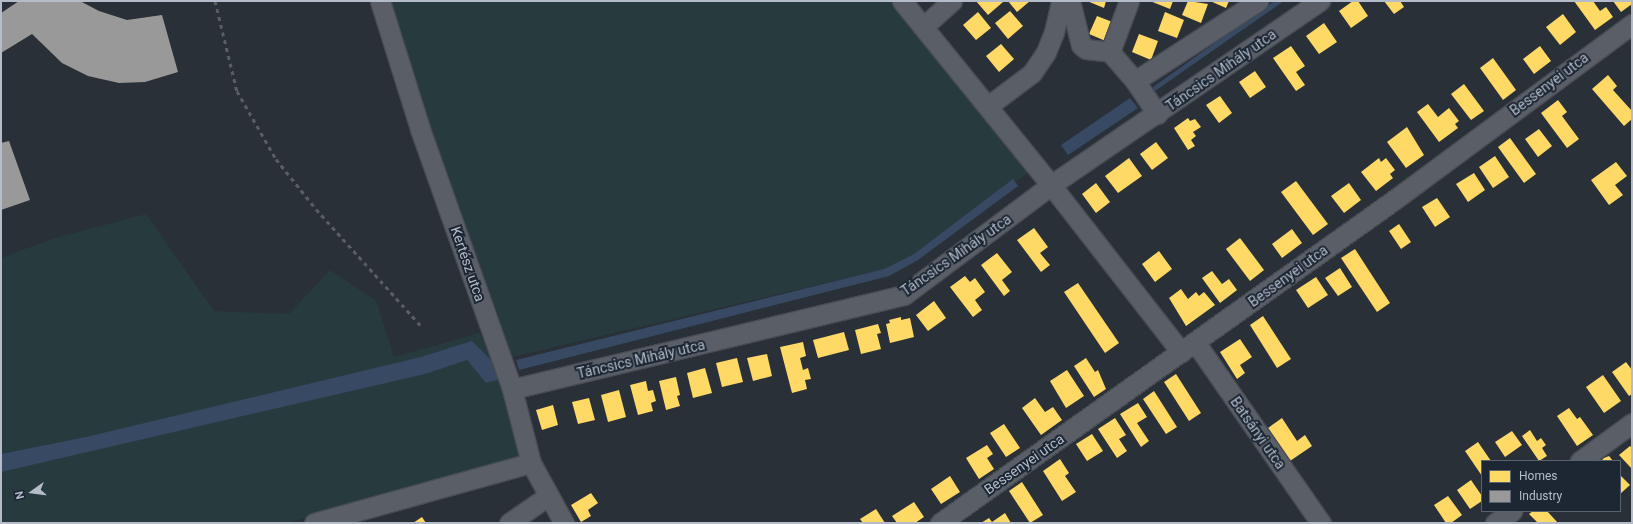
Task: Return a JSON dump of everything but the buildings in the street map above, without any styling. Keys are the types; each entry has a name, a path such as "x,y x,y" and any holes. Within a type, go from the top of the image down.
{"street":[{"name":"Kertész utca","path":"380,1 420,129 512,390 531,463 564,523"},
{"name":"Batsányi utca","path":"902,1 1051,185 1188,347 1321,523"},
{"path":"924,27 952,1"},
{"path":"988,106 1032,73 1046,52 1056,26 1061,1"},
{"path":"1070,1 1081,45 1086,50 1110,52 1135,81 1157,114"},
{"path":"1110,52 1129,1"},
{"path":"1135,81 1258,1"},
{"name":"Táncsics Mihály utca","path":"512,390 904,294 1051,185 1157,114 1316,2"},
{"name":"Bessenyei utca","path":"940,523 1394,200 1632,24"},
{"path":"1056,26 1076,25"},
{"path":"1581,460 1632,423"},
{"path":"314,523 531,463"},
{"path":"510,523 548,496"},
{"path":"1495,523 1511,512"}],"green space":[{"path":"388,1 893,1 1028,173 914,254 884,269 508,358"},
{"path":"146,214 214,311 289,314 330,270 376,301 394,357 480,333 505,392 521,459 286,523 1,523 1,258 55,238"}],"water":[{"path":"1274,1 1284,1 1155,91 1153,87"},
{"path":"1130,98 1138,108 1068,155 1061,145"},
{"path":"1013,179 1018,186 918,260 889,276 519,370 516,360 884,269 914,254"},
{"path":"472,341 492,361 500,379 486,383 467,360 425,374 1,472 1,454 86,437 421,357"}],"railway":[{"path":"215,1 237,91 276,159 316,209 422,327"}]}
